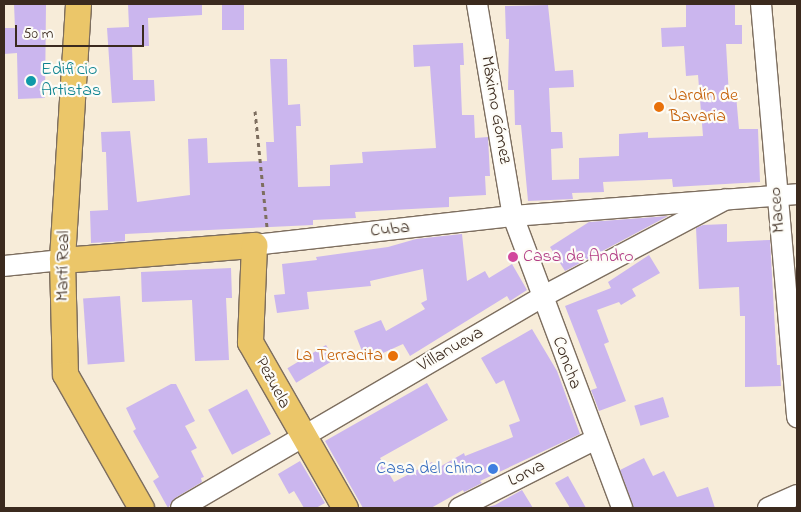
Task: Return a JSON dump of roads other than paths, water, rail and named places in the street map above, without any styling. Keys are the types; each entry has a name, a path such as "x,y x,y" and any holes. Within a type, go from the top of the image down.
{"main road":[{"name":"Martí Real","path":"78,4 62,260 66,374 141,508"},
{"name":"Cuba","path":"62,260 261,244"},
{"name":"Pezuela","path":"261,244 250,342 301,436 344,508"}],"street":[{"name":"Máximo Gómez","path":"477,4 513,216"},
{"name":"Maceo","path":"761,4 797,417"},
{"name":"Cuba","path":"261,244 513,216 797,194"},
{"name":"Villanueva","path":"181,508 301,436 542,297 726,199"},
{"name":"Concha","path":"513,216 594,440 622,508"},
{"name":"Cuba","path":"4,266 62,260"},
{"name":"Lorva","path":"459,508 594,440"},
{"path":"768,508 797,495"}],"place":[{"name":"Edificio Artistas","path":"31,81"},
{"name":"Jardín de Bavaria","path":"659,107"},
{"name":"Casa de Andro","path":"513,257"},
{"name":"La Terracita","path":"393,356"},
{"name":"Casa del chino","path":"493,469"}]}
